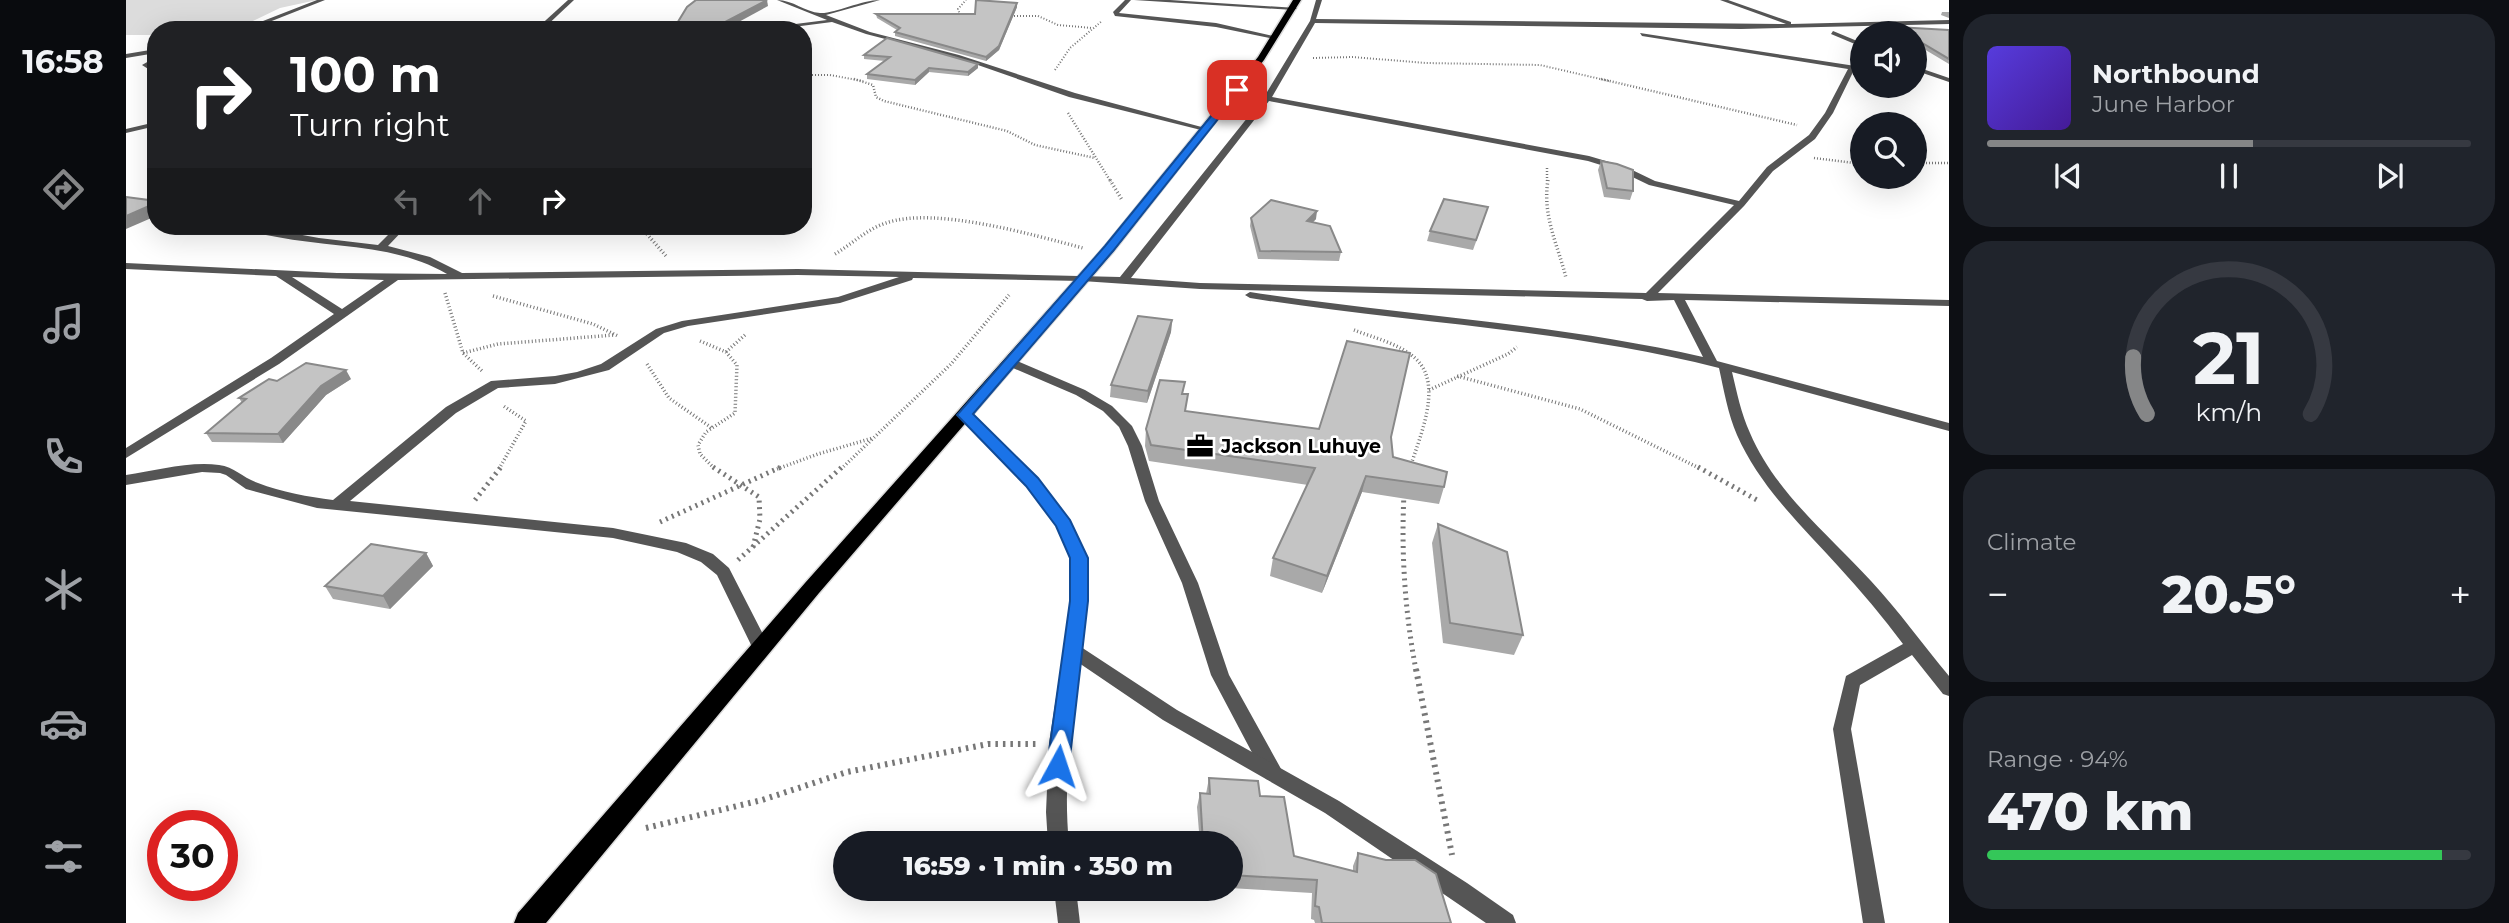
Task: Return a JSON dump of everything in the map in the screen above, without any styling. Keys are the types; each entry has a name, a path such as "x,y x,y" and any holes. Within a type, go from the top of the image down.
{"main road":[{"path":"528,923 761,648 1104,254 1276,37 1295,4"}],"street":[{"path":"267,21 322,0"},
{"path":"548,21 571,0"},
{"path":"780,0 835,21 1109,106 1205,129"},
{"path":"789,3 808,0"},
{"path":"820,15 877,0"},
{"path":"1128,0 1116,12 1122,17 1216,25 1276,37"},
{"path":"1137,0 1295,4"},
{"path":"1122,282 1267,98 1313,21 1319,0"},
{"path":"1723,0 1797,26"},
{"path":"812,24 835,21"},
{"path":"1313,21 1485,25 1850,24"},
{"path":"1927,22 1949,22"},
{"path":"1485,25 1728,35 1850,33"},
{"path":"1637,33 1850,68"},
{"path":"1833,33 1850,40"},
{"path":"126,57 147,53"},
{"path":"1927,72 1949,80"},
{"path":"1927,77 1949,80"},
{"path":"1647,298 1741,204 1770,169 1818,129 1850,80"},
{"path":"1267,98 1589,159 1632,173 1652,183 1741,204"},
{"path":"126,131 147,126"},
{"path":"289,235 417,253 460,277"},
{"path":"382,246 393,235"},
{"path":"126,266 395,277 798,272 1082,278 1200,286 1679,299 1949,303"},
{"path":"279,273 343,315"},
{"path":"336,505 451,410 495,384 555,380 580,375 605,368 660,331 686,323 840,300 916,275"},
{"path":"126,454 275,362 395,277"},
{"path":"1200,286 1286,301 1536,330 1633,345 1949,427"},
{"path":"1679,299 1718,365 1746,443 1762,471 1867,587 1949,690"},
{"path":"1010,362 1060,382 1103,406 1120,419 1130,434 1144,482 1161,525 1190,582 1214,660 1273,773"},
{"path":"964,415 1032,482 1069,535 1079,558 1079,601 1074,651 1059,743 1058,831"},
{"path":"126,480 202,468 220,469 231,472 251,486 317,503 629,537 681,547 707,558 723,572 761,648"},
{"path":"1874,923 1842,729 1852,681 1914,646"},
{"path":"1074,651 1170,715 1332,807 1460,890 1505,923"},
{"path":"1066,901 1069,923"}],"path":[{"path":"963,22 958,9 965,0"},
{"path":"1116,12 1092,28 1070,48 1043,85 1071,117 1133,219"},
{"path":"1002,16 1038,16 1058,25 1092,28"},
{"path":"1290,59 1353,57 1426,63 1540,65 1818,129"},
{"path":"812,75 830,75 868,82 873,85 876,97 884,101 1007,131 1020,135 1035,145 1095,158"},
{"path":"1545,151 1548,179 1545,196 1549,227 1560,253 1570,296"},
{"path":"1782,160 1824,158 1850,162"},
{"path":"1927,163 1949,163"},
{"path":"798,272 841,251 886,222 897,220 923,219 1002,229 1104,254"},
{"path":"648,235 681,273"},
{"path":"432,277 442,281 463,354 495,384"},
{"path":"723,572 829,482 952,364 994,317 1022,277"},
{"path":"481,293 593,324 616,334 634,348 669,398 712,428"},
{"path":"1343,325 1417,360 1428,375 1429,390 1409,475"},
{"path":"1429,390 1508,354 1536,330"},
{"path":"660,331 712,345 726,352 737,365 735,413 698,441 698,450 706,463 759,497 760,519 753,547"},
{"path":"463,354 498,344 616,334"},
{"path":"1457,376 1580,409 1688,461 1758,500"},
{"path":"461,518 505,461 526,421 515,411 477,394"},
{"path":"629,537 742,486 843,445 874,438"},
{"path":"1406,488 1402,500 1402,532 1409,634 1460,890"},
{"path":"597,839 762,800 847,772 988,744 1059,743"}],"shaded area":[{"path":"126,0 317,0 280,8 253,21 147,21 147,35 126,35"}],"building":[{"path":"696,0 767,0 727,21 678,21 687,7"},
{"path":"976,0 1017,3 999,46 986,57 895,32 900,28 876,14 975,14"},
{"path":"1927,29 1949,30 1949,59 1927,46"},
{"path":"887,38 978,64 968,72 929,68 915,80 867,74 890,57 864,55"},
{"path":"1601,161 1633,170 1633,191 1607,188"},
{"path":"126,197 147,200 147,207 126,216"},
{"path":"1444,199 1488,207 1476,240 1430,231"},
{"path":"1271,200 1317,211 1307,221 1330,226 1341,252 1260,251 1251,218"},
{"path":"1138,316 1172,320 1148,391 1111,385"},
{"path":"1347,341 1410,353 1391,437 1393,457 1447,472 1444,487 1366,476 1327,576 1273,558 1315,468 1151,445 1146,429 1160,380 1185,382 1182,394 1188,394 1185,411 1319,429"},
{"path":"306,363 346,370 321,386 278,434 206,433 246,399 239,398 269,379 277,381"},
{"path":"1438,524 1507,552 1523,635 1450,623"},
{"path":"371,544 426,553 383,596 325,586"},
{"path":"1209,778 1258,781 1260,796 1284,797 1294,856 1357,872 1358,853 1386,860 1415,860 1436,874 1451,923 1322,923 1319,907 1315,906 1317,880 1243,876 1243,831 1202,831 1200,793 1210,794"}],"place":[{"name":"Jackson Luhuye","path":"1200,446"}],"route":[{"path":"1058,766 1059,743 1074,651 1079,601 1079,558 1063,524 1032,482 964,415 1109,249 1237,90"}]}
